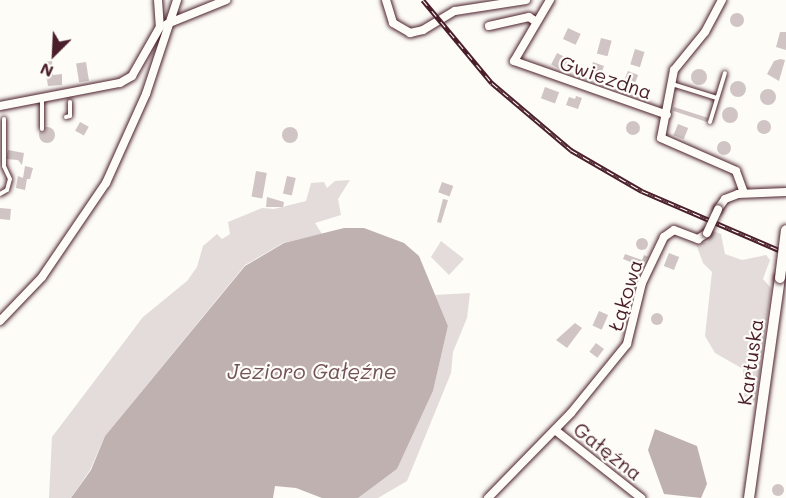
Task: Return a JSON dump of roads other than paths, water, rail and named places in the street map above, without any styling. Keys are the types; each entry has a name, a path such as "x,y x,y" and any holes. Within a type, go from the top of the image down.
{"main road":[{"name":"Kartuska","path":"749,498 786,230"}],"street":[{"path":"0,106 42,100 120,83 132,75 160,27 158,0"},
{"path":"0,321 42,277 106,183 146,94 177,0"},
{"path":"160,27 226,0"},
{"path":"386,0 393,23 410,33 423,30 447,14 526,0"},
{"name":"Gwiezdna","path":"550,0 535,21 514,61 667,115 661,138 736,171 744,193"},
{"path":"667,115 674,70 705,32 722,0"},
{"path":"489,26 529,17 535,21"},
{"name":"Łąkowa","path":"488,498 555,430 627,344 642,283 661,240 674,230 698,239 707,233 718,209 728,198 744,193 786,192"},
{"name":"Gałęźna","path":"555,430 641,498"}],"lane":[{"path":"710,122 725,74"},
{"path":"671,84 717,98"},
{"path":"42,100 42,129"},
{"path":"66,117 70,116 70,102"},
{"path":"0,194 7,190 9,178 4,166 4,119"},
{"path":"0,172 4,166"}],"water":[{"name":"Jezioro Gałęźne","path":"344,228 364,228 404,243 419,256 448,326 433,391 397,469 358,498 322,498 296,488 275,486 273,498 71,498 91,470 105,436 245,266 284,243"},
{"path":"655,429 697,446 707,484 701,498 664,494 648,450"}],"railway":[{"path":"423,0 492,83 571,150 642,191 786,253"}]}
